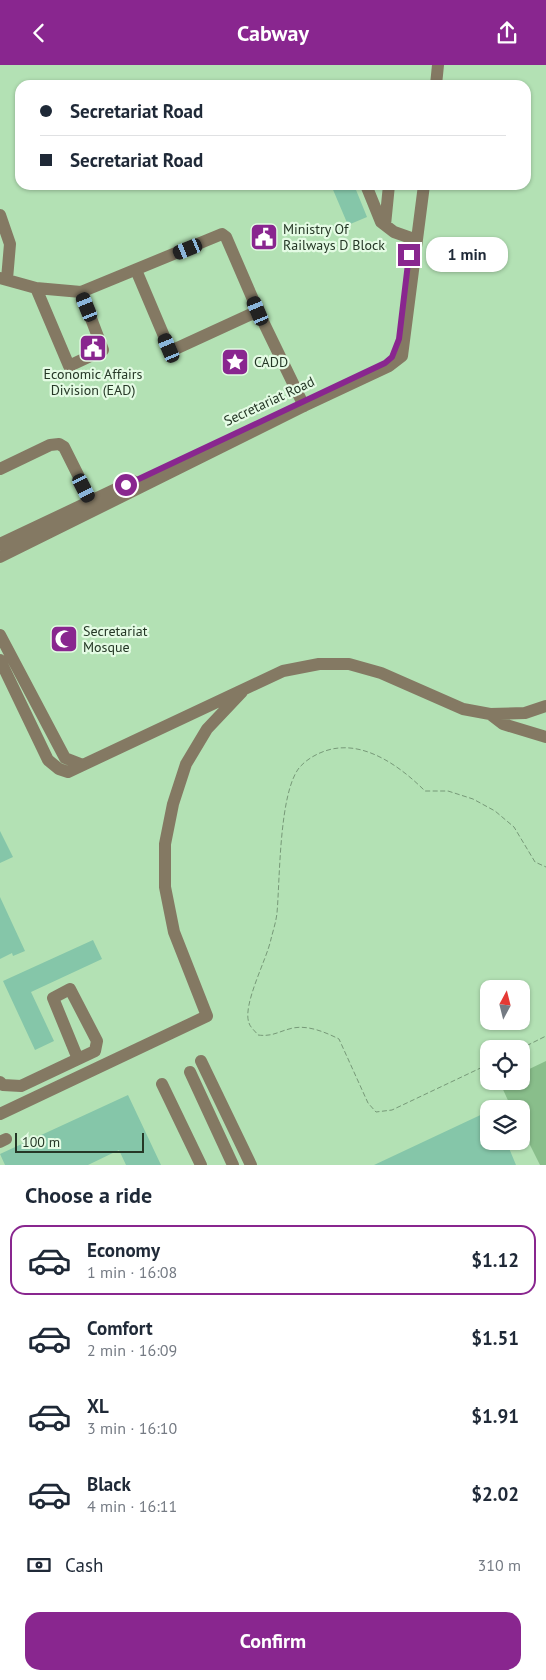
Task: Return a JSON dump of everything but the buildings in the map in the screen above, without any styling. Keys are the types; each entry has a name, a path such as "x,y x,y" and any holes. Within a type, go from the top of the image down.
{"street":[{"path":"430,80 431,65"},
{"path":"436,80 438,65"},
{"path":"368,190 381,222 394,232 411,238"},
{"path":"385,225 388,190"},
{"name":"Secretariat Road","path":"0,557 385,363 392,357 399,339 416,190"},
{"name":"Secretariat Road","path":"0,544 302,404 389,366 402,355 423,190"},
{"path":"0,215 10,244 3,278 36,288 81,292 222,235 226,237 258,311 302,404"},
{"path":"136,270 169,348 173,350 258,311"},
{"path":"36,288 69,366 104,350 81,292"},
{"path":"0,469 50,445 59,444 64,447 91,501"},
{"path":"0,635 65,758 83,765"},
{"path":"0,661 48,761 68,772 283,671 319,664 349,664 381,673 464,709 490,715 525,713 546,707"},
{"path":"0,1114 207,1016 174,932 165,887 165,844 173,804 186,764 207,729 247,687"},
{"path":"490,715 503,724 546,737"},
{"path":"0,1082 3,1085 21,1086 95,1051 96,1041 70,989 53,998 78,1059"},
{"path":"201,1061 251,1165"},
{"path":"190,1072 234,1165"},
{"path":"162,1084 201,1165"}],"path":[{"path":"480,1067 392,1110 376,1112 368,1103 339,1039 305,1027 293,1028 268,1036 258,1035 249,1023 247,1014 248,1003 270,945 276,916 287,793 299,768 311,757 331,749 352,747 376,755 414,780 425,791 448,791 473,799 495,811 514,827 535,862 546,867"},
{"path":"530,1044 546,1036"}],"green space":[{"path":"546,1061 546,1165 540,1165 530,1145 530,1100 508,1100 503,1090 530,1090 530,1069"}],"place":[{"name":"Ministry Of Railways D Block","path":"264,237"},
{"name":"Economic Affairs Division (EAD)","path":"93,348"},
{"name":"CADD","path":"235,362"},
{"name":"Secretariat Mosque","path":"64,639"}],"route":[{"path":"126,485 385,363 392,357 399,339 409,255"}]}
